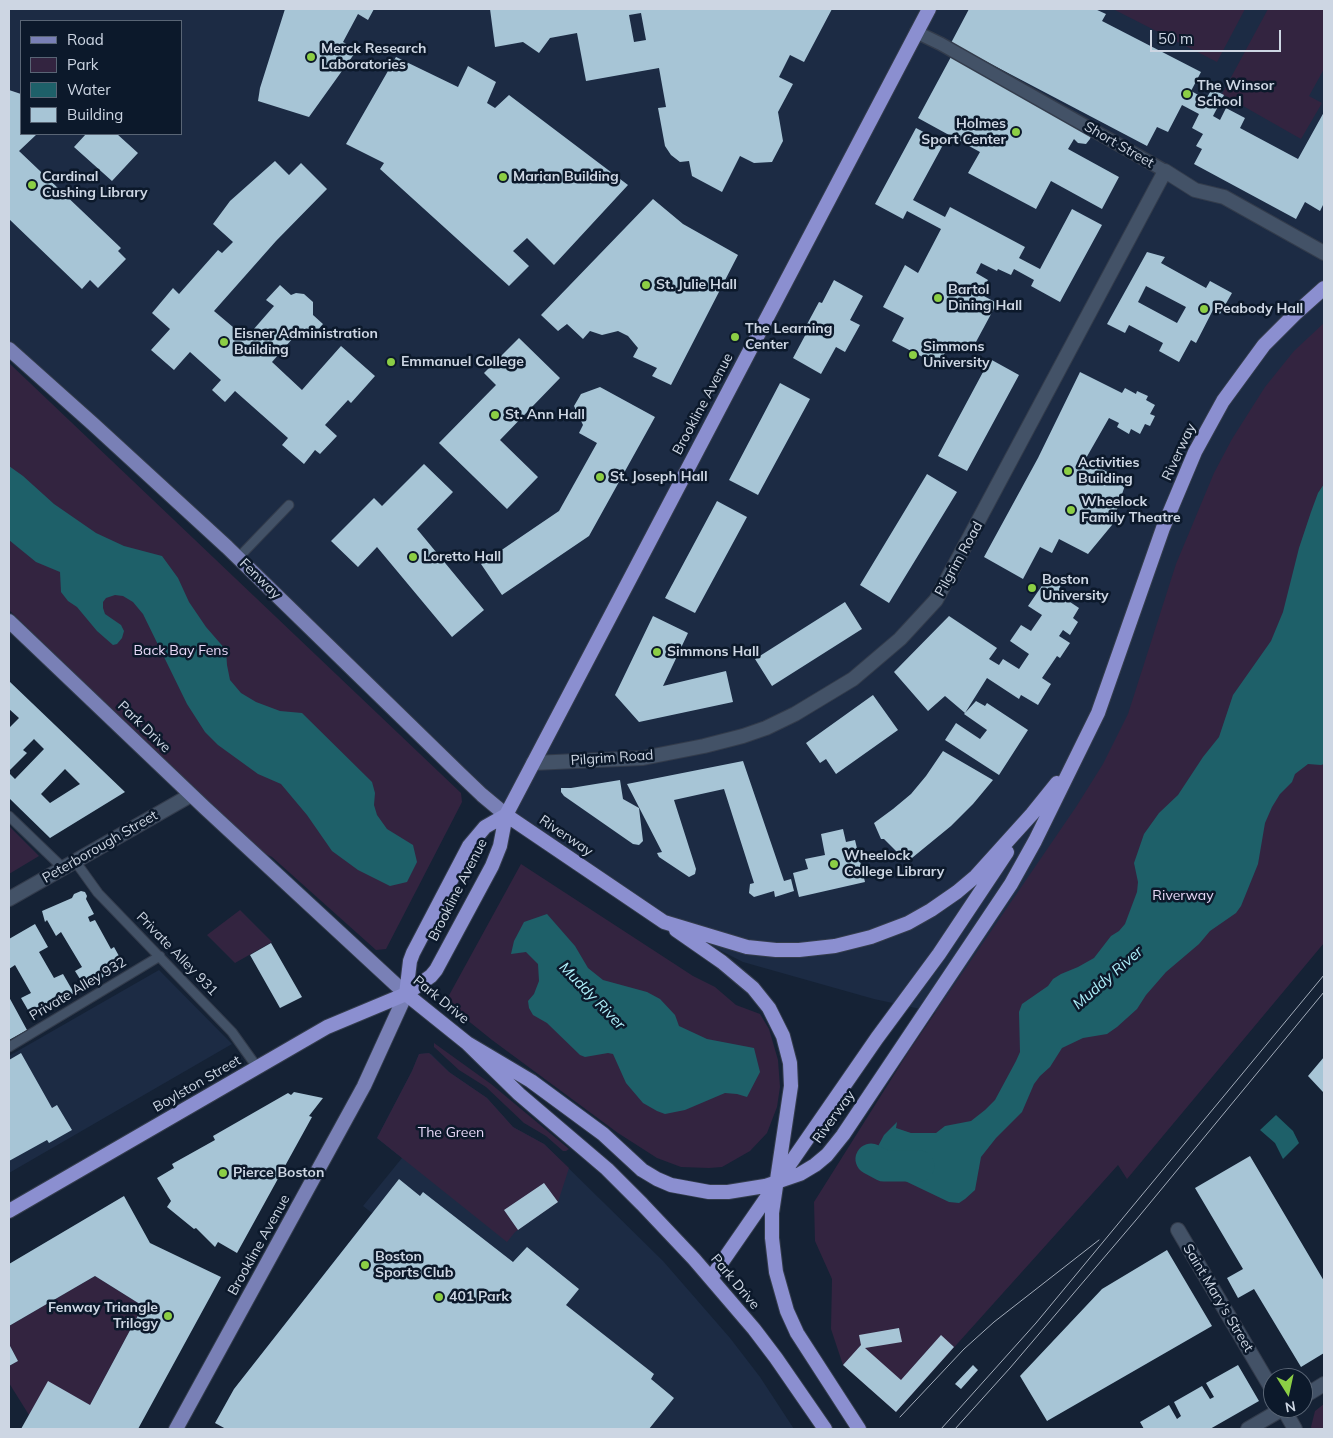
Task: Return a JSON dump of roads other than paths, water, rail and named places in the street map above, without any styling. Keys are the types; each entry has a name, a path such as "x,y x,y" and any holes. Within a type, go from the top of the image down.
{"highway":[{"name":"Brookline Avenue","path":"406,994 431,976 436,970 492,866 500,846 506,815 928,9"},
{"name":"Riverway","path":"467,1043 531,1082 596,1129 642,1170 657,1179 680,1187 709,1192 728,1192 776,1183 800,1174 815,1165 831,1151 843,1136 1015,878 1035,841 1105,695 1163,528 1185,473 1204,433 1232,387 1260,349 1324,288"},
{"name":"Riverway","path":"506,815 664,922 733,944 770,950 828,948 871,937 920,917 957,892 994,858 1050,793 1082,745"},
{"path":"711,1278 884,1027 939,954 1032,814"},
{"name":"Brookline Avenue","path":"406,994 408,971 413,953 469,846 485,827 506,815"},
{"name":"Park Drive","path":"664,922 722,962 750,985 766,1004 780,1027 789,1057 791,1086 772,1213 774,1256 778,1281 787,1311 808,1351 859,1429"},
{"name":"Park Drive","path":"406,994 467,1043 519,1094 620,1181 711,1278 762,1339 825,1429"},
{"name":"Boylston Street","path":"9,1212 329,1026 406,994"}],"main road":[{"name":"Fenway","path":"9,349 238,558 488,801 506,815"},
{"name":"Park Drive","path":"9,621 406,994"},
{"name":"Brookline Avenue","path":"176,1429 364,1086 406,994"}],"street":[{"name":"Short Street","path":"916,32 941,44 1165,171 1194,190 1224,197 1324,253"},
{"name":"Pilgrim Road","path":"533,763 643,758 704,746 750,734 795,714 853,678 900,639 936,600 1165,171"},
{"name":"Peterborough Street","path":"9,899 191,794"},
{"name":"Saint Mary's Street","path":"1178,1230 1263,1374"},
{"path":"1313,1391 1324,1384"},
{"path":"1248,1429 1266,1418"}],"lane":[{"path":"238,558 289,505"},
{"name":"Private Alley 931","path":"9,816 69,865 98,893 232,1032 257,1067"},
{"name":"Private Alley 932","path":"9,1046 160,956"}],"water":[{"path":"9,466 54,504 96,533 124,546 162,556 178,578 189,602 206,627 226,650 230,680 241,693 256,702 280,711 302,713 372,782 377,815 387,829 413,845 417,862 407,882 390,886 358,870 332,851 307,815 281,784 258,774 218,745 205,732 187,704 143,614 133,602 123,596 115,595 106,598 103,602 105,614 121,625 124,631 122,638 117,644 113,645 97,631 77,607 68,601 61,592 60,572 36,562 9,540"},
{"path":"1324,484 1324,764 1308,764 1295,774 1292,782 1280,794 1272,807 1265,823 1258,864 1241,906 1236,913 1210,931 1199,944 1166,972 1146,995 1137,1009 1117,1027 1107,1034 1083,1038 1062,1048 1050,1067 1034,1084 1022,1112 996,1138 981,1157 975,1190 965,1199 959,1203 949,1202 880,1169 875,1152 884,1135 897,1122 896,1128 911,1133 936,1133 945,1126 971,1121 995,1100 1020,1052 1019,1012 1022,1004 1048,986 1053,979 1094,958 1111,936 1125,924 1137,892 1138,882 1134,863 1144,834 1159,813 1178,795 1203,757 1219,737 1233,695 1271,641 1283,612 1299,548 1311,512 1318,493"},
{"path":"547,914 575,946 588,968 603,980 647,992 660,999 675,1015 679,1026 707,1039 754,1048 760,1072 747,1097 725,1093 685,1110 665,1114 657,1111 643,1103 626,1083 613,1054 608,1053 585,1057 580,1055 547,1023 533,1015 528,1001 534,994 539,981 538,964 526,952 511,954 514,941 524,922"},
{"path":"1276,1115 1293,1131 1299,1143 1283,1159 1275,1143 1260,1130"}],"waterway":[{"name":"Muddy River","path":"871,1159 884,1166 919,1166"}],"tram line":[{"path":"941,1429 1036,1323 1324,975"},
{"path":"955,1429 1010,1368 1136,1220 1324,992"},
{"path":"900,1417 964,1349 994,1322 1099,1240"}],"place":[{"name":"Merck Research Laboratories","path":"311,57"},
{"name":"The Winsor School","path":"1187,94"},
{"name":"Holmes Sport Center","path":"1016,132"},
{"name":"Marian Building","path":"503,177"},
{"name":"Cardinal Cushing Library","path":"32,185"},
{"name":"St. Julie Hall","path":"646,285"},
{"name":"Bartol Dining Hall","path":"938,298"},
{"name":"Peabody Hall","path":"1204,309"},
{"name":"The Learning Center","path":"735,337"},
{"name":"Eisner Administration Building","path":"224,342"},
{"name":"Simmons University","path":"913,355"},
{"name":"Emmanuel College","path":"391,362"},
{"name":"St. Ann Hall","path":"495,415"},
{"name":"Activities Building","path":"1068,471"},
{"name":"St. Joseph Hall","path":"600,477"},
{"name":"Wheelock Family Theatre","path":"1071,510"},
{"name":"Loretto Hall","path":"413,557"},
{"name":"Boston University","path":"1032,588"},
{"name":"Simmons Hall","path":"657,652"},
{"name":"Wheelock College Library","path":"834,864"},
{"name":"Pierce Boston","path":"223,1173"},
{"name":"Boston Sports Club","path":"365,1265"},
{"name":"401 Park","path":"439,1297"},
{"name":"Fenway Triangle Trilogy","path":"168,1316"}],"park label":[{"name":"Back Bay Fens","path":"181,651"},
{"name":"The Green","path":"451,1133"}]}
